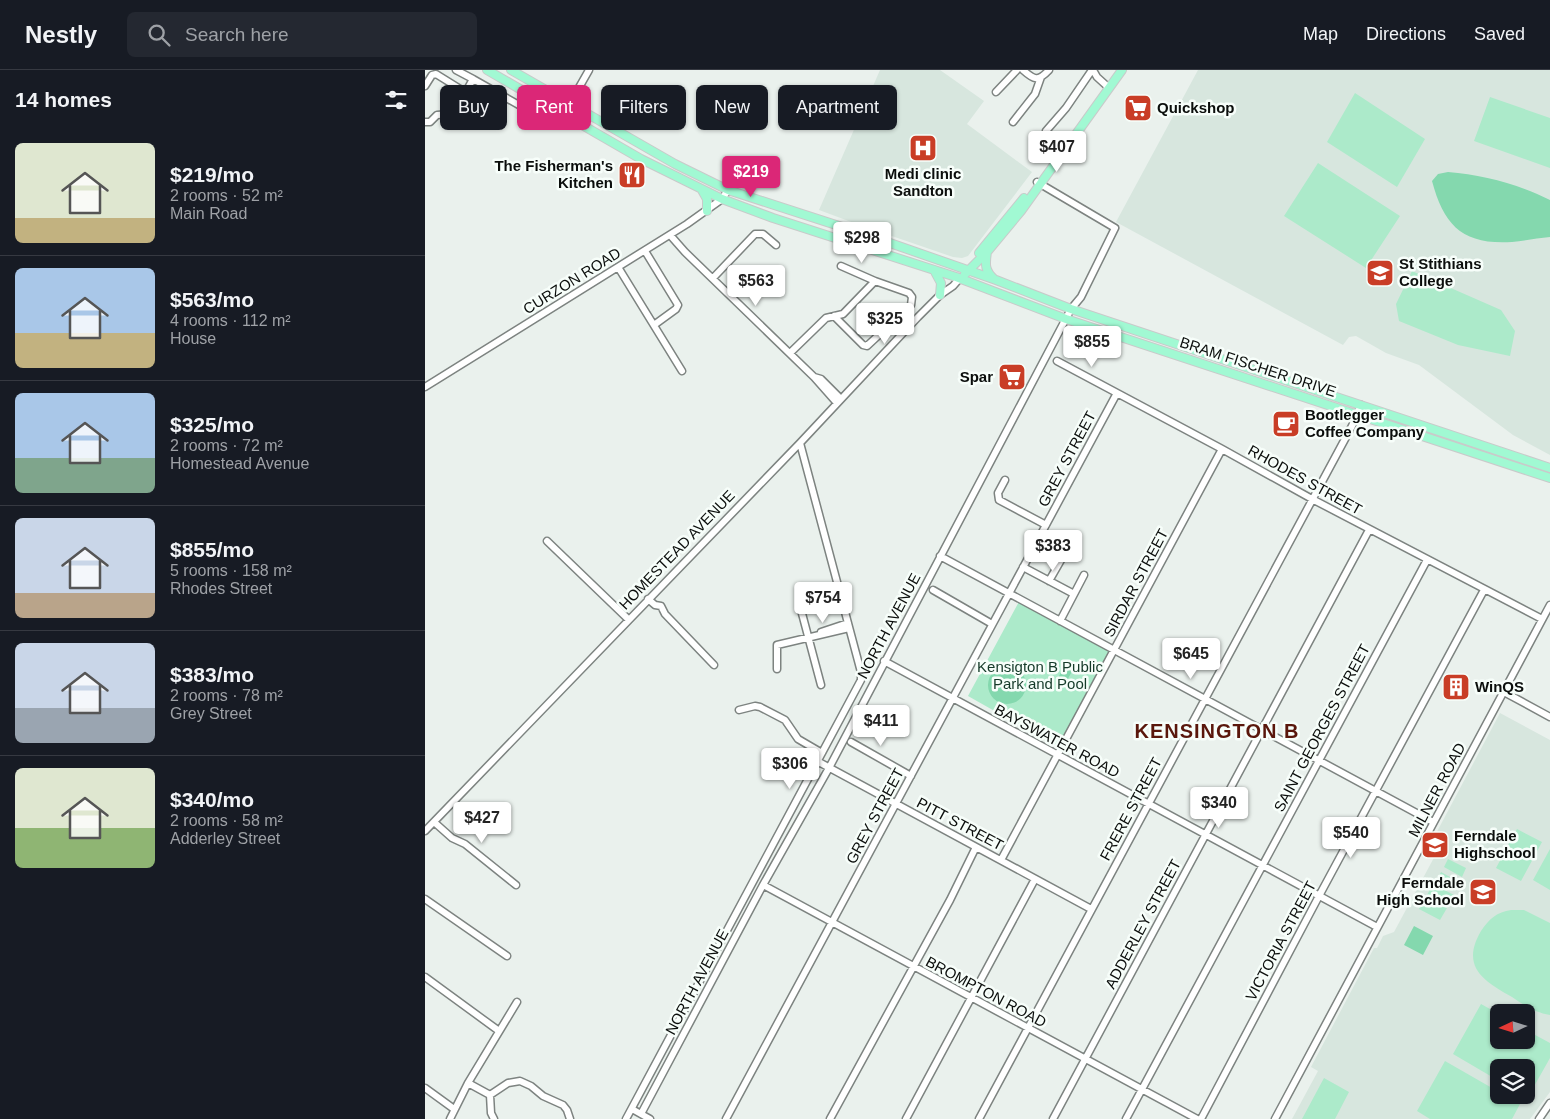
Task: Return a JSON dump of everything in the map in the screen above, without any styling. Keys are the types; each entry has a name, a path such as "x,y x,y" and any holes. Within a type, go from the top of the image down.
{"main road":[{"name":"BRAM FISCHER DRIVE","path":"487,70 517,87"},
{"name":"BRAM FISCHER DRIVE","path":"511,70 537,85"},
{"path":"958,278 987,252 1120,70"},
{"path":"966,270 1038,183 1120,70"},
{"name":"BRAM FISCHER DRIVE","path":"591,116 675,164 728,190 867,235 996,280 1071,309 1550,468"},
{"name":"BRAM FISCHER DRIVE","path":"591,130 641,159 702,190 773,218 958,278 1066,319 1550,478"},
{"path":"702,190 707,199 707,210"},
{"path":"987,252 985,267 989,275 996,280"},
{"path":"934,270 941,283 939,295"}],"street":[{"path":"456,70 517,104"},
{"path":"580,85 589,70"},
{"path":"996,92 1017,70"},
{"path":"1023,70 1033,78 1041,78"},
{"path":"1013,122 1035,94 1041,78 1049,70"},
{"path":"1046,131 1093,70 1097,77 1108,87"},
{"path":"425,86 432,75 436,74 454,85"},
{"path":"469,85 473,79"},
{"path":"425,122 430,122 440,116"},
{"name":"NORTH AVENUE","path":"641,1114 763,885 829,768 1071,309 1081,297 1115,228 1038,183"},
{"name":"CURZON ROAD","path":"425,387 645,251 722,199 728,190"},
{"path":"713,278 755,234 763,234 776,245"},
{"path":"668,236 681,251 685,252 713,278 839,401"},
{"path":"645,251 678,305 676,309 654,325"},
{"path":"834,316 863,346 870,345 913,301 909,293 841,266"},
{"path":"618,267 682,371"},
{"name":"HOMESTEAD AVENUE","path":"425,831 800,443 939,295 953,286 958,278"},
{"path":"790,354 824,320 828,317 843,314 875,281"},
{"name":"RHODES STREET","path":"1057,361 1222,449 1312,500 1542,619"},
{"name":"GREY STREET","path":"727,1119 1117,393"},
{"name":"FRERE STREET","path":"979,1119 1205,700 1361,405"},
{"path":"626,1119 861,680 861,672 849,625 800,443"},
{"name":"SIRDAR STREET","path":"1001,860 1222,449"},
{"path":"1005,480 998,493 999,500 1046,525"},
{"name":"ADDERLEY STREET","path":"1053,1119 1369,530"},
{"path":"547,541 628,619"},
{"path":"940,556 1205,700 1262,728 1433,822"},
{"path":"1049,581 1061,560"},
{"name":"SAINT GEORGES STREET","path":"1126,1119 1427,560"},
{"path":"1023,567 1073,594"},
{"path":"1060,621 1084,575"},
{"path":"933,590 992,624"},
{"name":"VICTORIA STREET","path":"1199,1119 1484,590"},
{"path":"648,599 714,665"},
{"name":"MILNER ROAD","path":"1275,1119 1550,605"},
{"path":"800,606 810,637 821,686"},
{"path":"777,669 777,645 810,637 836,626 849,625"},
{"name":"BAYSWATER ROAD","path":"884,661 1377,927"},
{"path":"1504,692 1550,717"},
{"path":"739,710 755,706 785,720 798,739 822,753"},
{"path":"851,742 911,776"},
{"name":"PITT STREET","path":"817,761 1091,909"},
{"path":"434,822 452,838 465,844 516,886"},
{"path":"830,1119 950,900 976,847"},
{"path":"906,1119 1035,879"},
{"name":"BROMPTON ROAD","path":"763,885 1199,1119"},
{"path":"425,899 507,956"},
{"path":"425,977 499,1031"},
{"path":"450,1119 468,1083 517,1002"},
{"path":"490,1095 507,1083 520,1081 531,1086 543,1096 563,1105 570,1119"},
{"path":"468,1083 490,1095"},
{"path":"425,1088 454,1110"},
{"path":"490,1095 491,1113 494,1119"},
{"path":"1539,1119 1550,1104"},
{"path":"632,1109 650,1119"}],"shaded area":[{"name":"Medi clinic Sandton","path":"880,70 940,70 984,101 967,124 1032,172 968,256 962,258 953,257 819,210 854,130 897,130 897,85 873,85"},
{"name":"St Stithians College","path":"1198,70 1550,70 1550,455 1513,435 1419,365 1386,353 1356,336 1349,337 1343,345 1116,222"},
{"path":"1448,172 1500,181 1550,200 1550,237 1512,242 1495,242 1468,236 1458,230 1443,210 1432,181 1438,174"},
{"path":"1067,661 1075,666 1065,684 1057,680"},
{"path":"1007,666 1020,672 1026,685 1020,698 1007,704 994,698 988,685 994,672"},
{"name":"Ferndale High School","path":"1500,713 1550,740 1550,1092 1530,1119 1292,1119 1318,1071 1311,1067 1374,948 1377,948 1383,936 1394,932 1437,852 1432,841"},
{"path":"1414,926 1433,936 1423,955 1404,945"}],"green space":[{"path":"1355,93 1425,139 1397,187 1327,142"},
{"path":"1490,97 1550,118 1550,168 1474,141"},
{"path":"1318,163 1400,216 1366,268 1284,216"},
{"path":"1412,271 1501,310 1515,331 1510,356 1458,345 1399,321 1396,304"},
{"name":"Kensigton B Public Park and Pool","path":"1021,598 1117,649 1060,748 968,696"},
{"path":"1517,829 1542,842 1521,881 1496,868"},
{"path":"1550,849 1550,890 1533,880"},
{"path":"1448,859 1466,868 1462,877 1444,867"},
{"path":"1441,872 1459,882 1454,891 1436,881"},
{"path":"1433,884 1454,895 1448,907 1427,895"},
{"path":"1425,897 1447,908 1440,920 1419,909"},
{"path":"1524,910 1550,923 1550,1015 1535,1010 1535,1004 1523,1004 1492,985 1484,979 1474,963 1475,944 1481,931 1487,923 1502,912"},
{"path":"1481,1004 1490,1009 1490,1049 1535,1049 1535,1035 1550,1043 1550,1058 1535,1085 1535,1059 1490,1059 1490,1076 1453,1054"},
{"path":"1445,1061 1490,1087 1490,1104 1520,1104 1512,1119 1430,1119 1417,1111"},
{"path":"1324,1078 1349,1092 1335,1119 1302,1119"}],"place":[{"name":"Quickshop","path":"1138,108"},
{"name":"Medi clinic Sandton","path":"923,148"},
{"name":"The Fisherman's Kitchen","path":"632,175"},
{"name":"St Stithians College","path":"1380,273"},
{"name":"Spar","path":"1012,377"},
{"name":"Bootlegger Coffee Company","path":"1286,424"},
{"name":"WinQS","path":"1456,687"},
{"name":"Ferndale Highschool","path":"1435,845"},
{"name":"Ferndale High School","path":"1483,892"}],"district":[{"name":"KENSINGTON B","path":"1217,731"}]}
